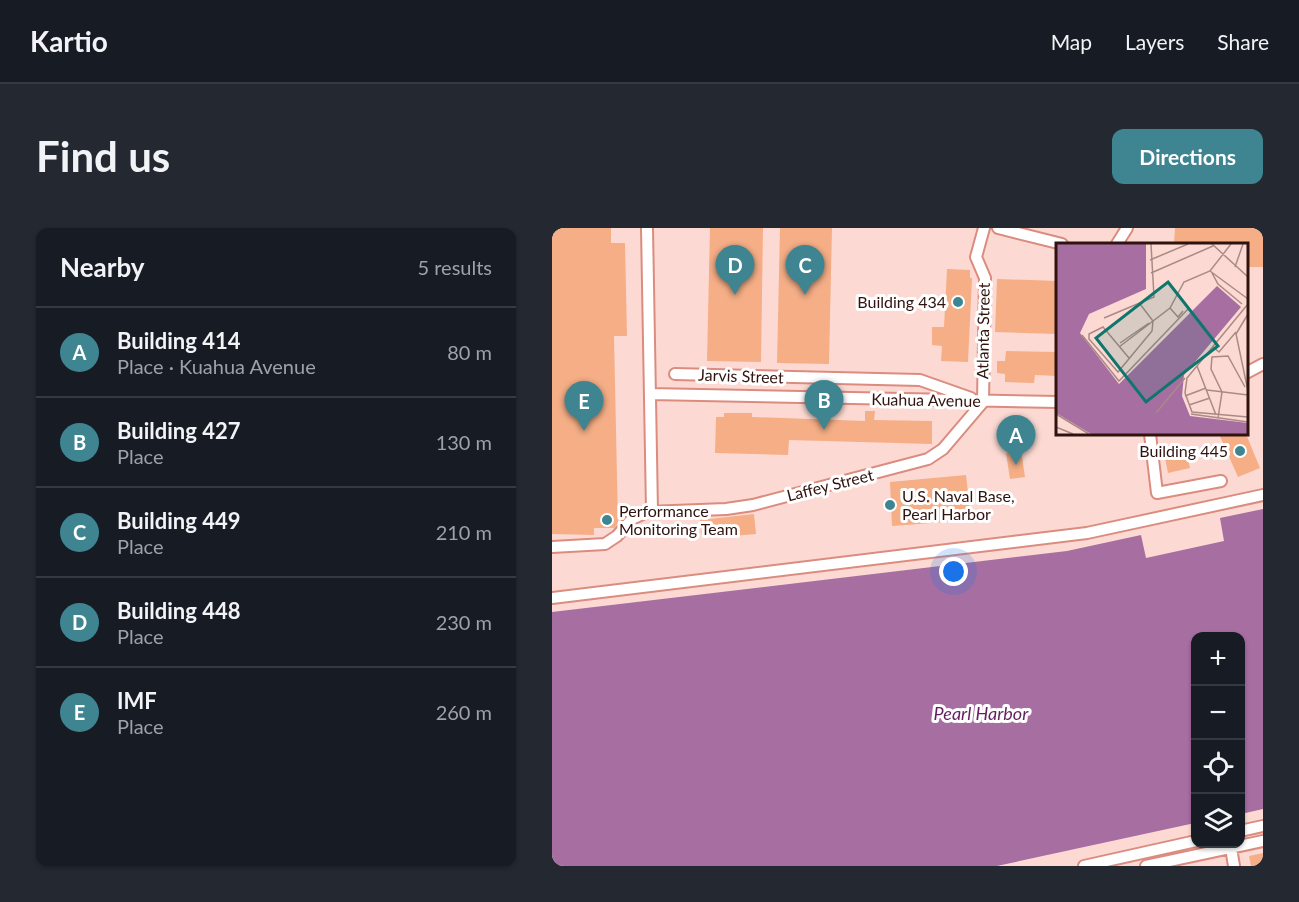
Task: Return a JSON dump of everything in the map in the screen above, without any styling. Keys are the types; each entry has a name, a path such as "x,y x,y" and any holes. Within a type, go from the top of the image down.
{"street":[{"path":"647,228 652,512"},
{"name":"Atlanta Street","path":"983,402 984,278 976,257 984,228"},
{"path":"998,228 1058,243"},
{"path":"1118,243 1127,228"},
{"path":"1248,373 1263,364"},
{"name":"Jarvis Street","path":"675,374 920,381 983,402"},
{"name":"Kuahua Avenue","path":"650,394 1056,402"},
{"name":"Laffey Street","path":"552,547 605,544 617,536 632,519 652,512 726,509 753,505 928,459 943,449 983,402"},
{"path":"1150,435 1158,494 1221,481"},
{"path":"552,598 1087,533 1263,495"},
{"path":"1245,830 1263,826"},
{"path":"1245,845 1263,841"},
{"path":"1084,866 1191,842"},
{"path":"1146,866 1231,848 1234,866"}],"water":[{"name":"Pearl Harbor","path":"1263,509 1263,809 1245,813 1245,632 1191,632 1191,824 997,866 552,866 552,612 1067,551 1141,535 1146,558 1224,541 1220,518"}],"building":[{"path":"552,228 611,228 611,243 625,243 627,336 614,336 618,524 614,528 594,528 594,535 552,534"},
{"path":"710,228 763,228 761,362 707,361"},
{"path":"780,228 832,228 829,364 777,363"},
{"path":"1175,228 1263,228 1263,267 1248,267 1248,243 1174,243"},
{"name":"Building 434","path":"947,269 970,270 970,278 972,278 968,362 941,361 942,346 932,345 932,327 944,327"},
{"path":"997,279 1056,281 1056,334 995,332"},
{"path":"1006,351 1056,352 1056,376 1035,375 1034,383 1005,382 1005,374 997,373 997,361 1005,361"},
{"path":"865,411 875,411 874,420 932,421 932,444 789,440 788,455 715,453 716,417 724,417 724,413 752,413 752,417 865,421"},
{"name":"Building 445","path":"1219,435 1246,435 1260,468 1238,477"},
{"path":"1021,450 1025,477 1010,479 1006,453"},
{"path":"1187,454 1190,468 1168,473 1165,458"},
{"path":"966,475 971,520 892,526 890,482"},
{"path":"754,514 756,534 732,536 732,532 701,535 700,520"},
{"path":"1263,853 1263,866 1251,866 1249,856"}],"place":[{"name":"Building 448","path":"735,295"},
{"name":"Building 449","path":"805,295"},
{"name":"Building 434","path":"958,302"},
{"name":"Building 427","path":"824,430"},
{"name":"IMF","path":"584,431"},
{"name":"Building 445","path":"1240,451"},
{"name":"Building 414","path":"1016,465"},
{"name":"U.S. Naval Base, Pearl Harbor","path":"890,505"},
{"name":"Performance Monitoring Team","path":"607,520"}]}
